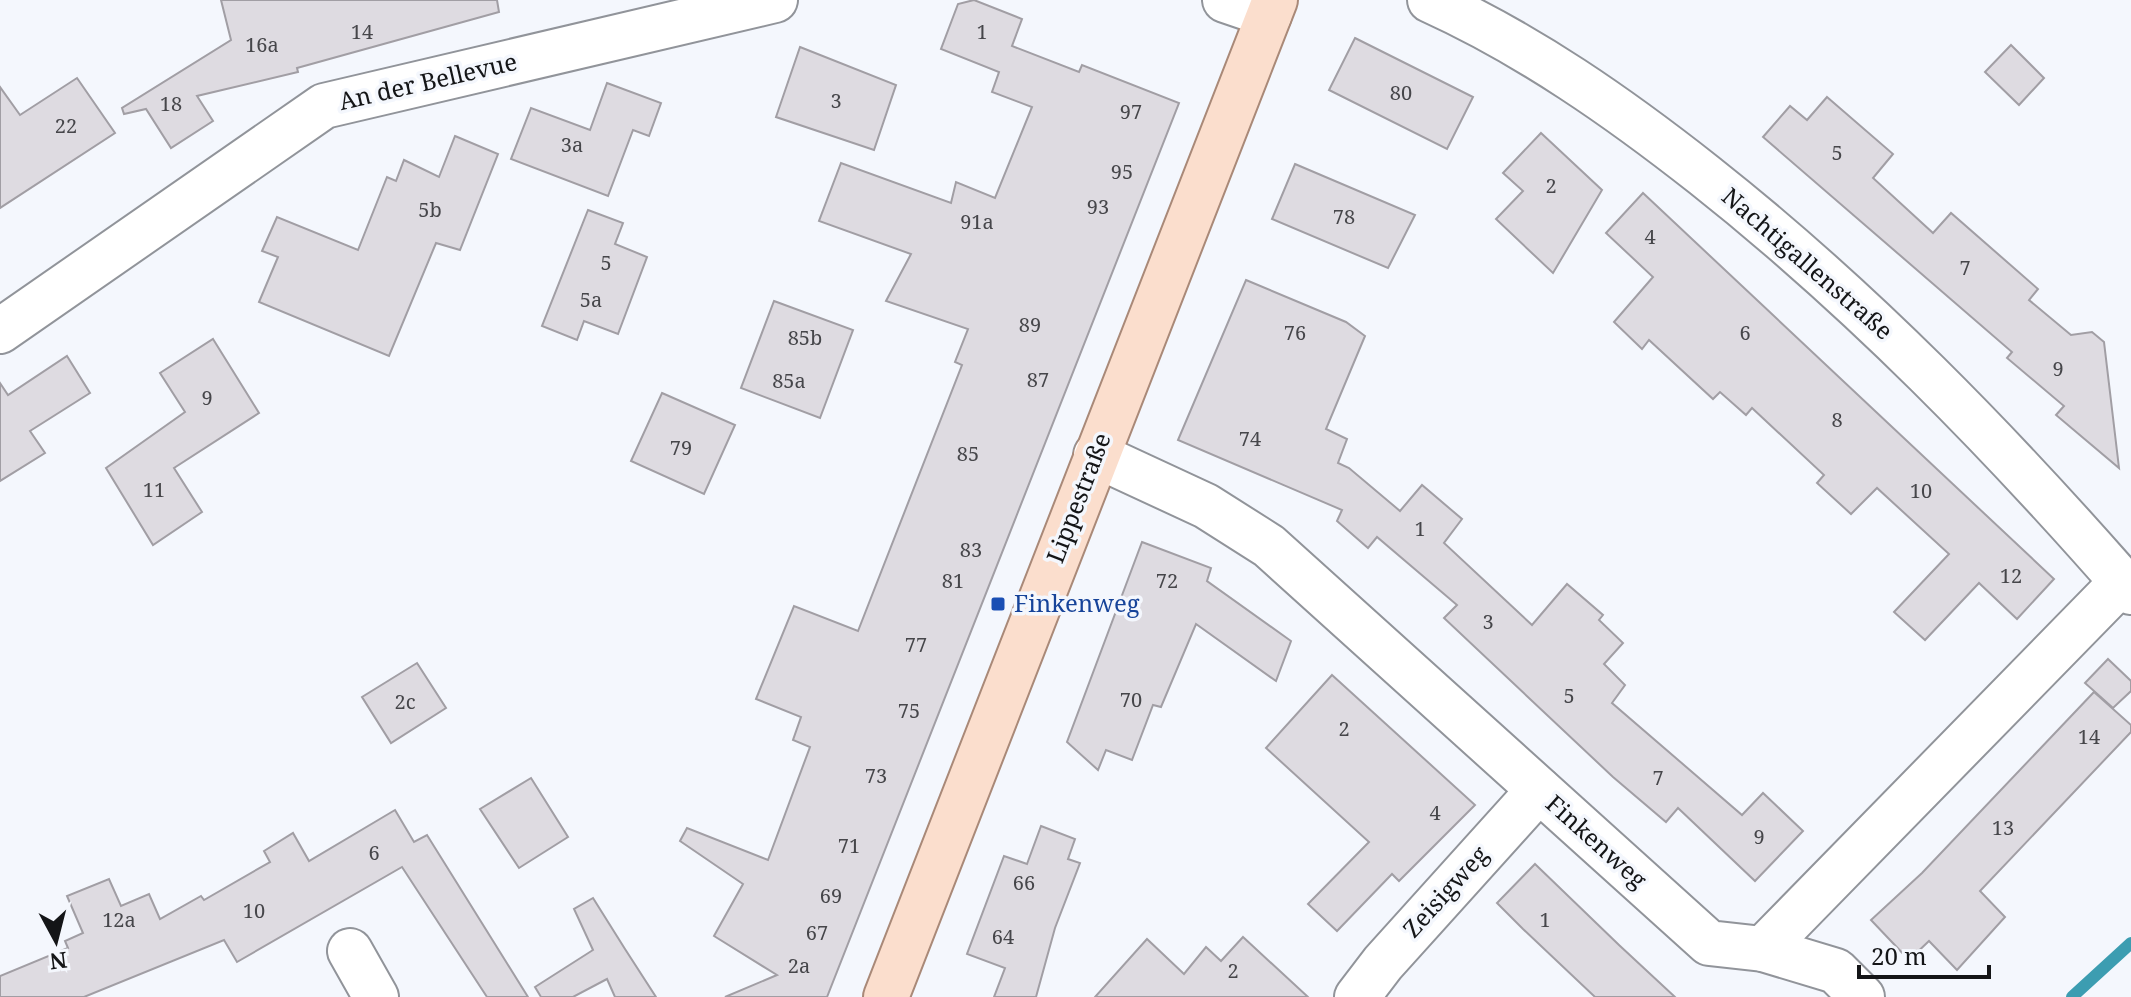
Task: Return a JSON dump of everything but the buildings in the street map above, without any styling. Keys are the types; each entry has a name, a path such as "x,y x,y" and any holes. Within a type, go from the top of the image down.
{"main road":[{"name":"Lippestraße","path":"886,997 1272,7"}],"street":[{"name":"An der Bellevue","path":"0,331 324,106 775,0"},
{"path":"1225,0 1272,7"},
{"name":"Nachtigallenstraße","path":"1430,0 1489,27 1640,125 1784,238 1919,363 2126,587"},
{"name":"Finkenweg","path":"1096,455 1206,506 1269,546 1709,943 1763,949 1836,971 1862,997"},
{"path":"1763,949 2126,587"},
{"name":"Zeisigweg","path":"1357,997 1383,963 1539,790"},
{"path":"350,951 376,997"}],"waterway":[{"path":"2072,997 2131,943"}],"place":[{"name":"Finkenweg","path":"998,604"}]}
